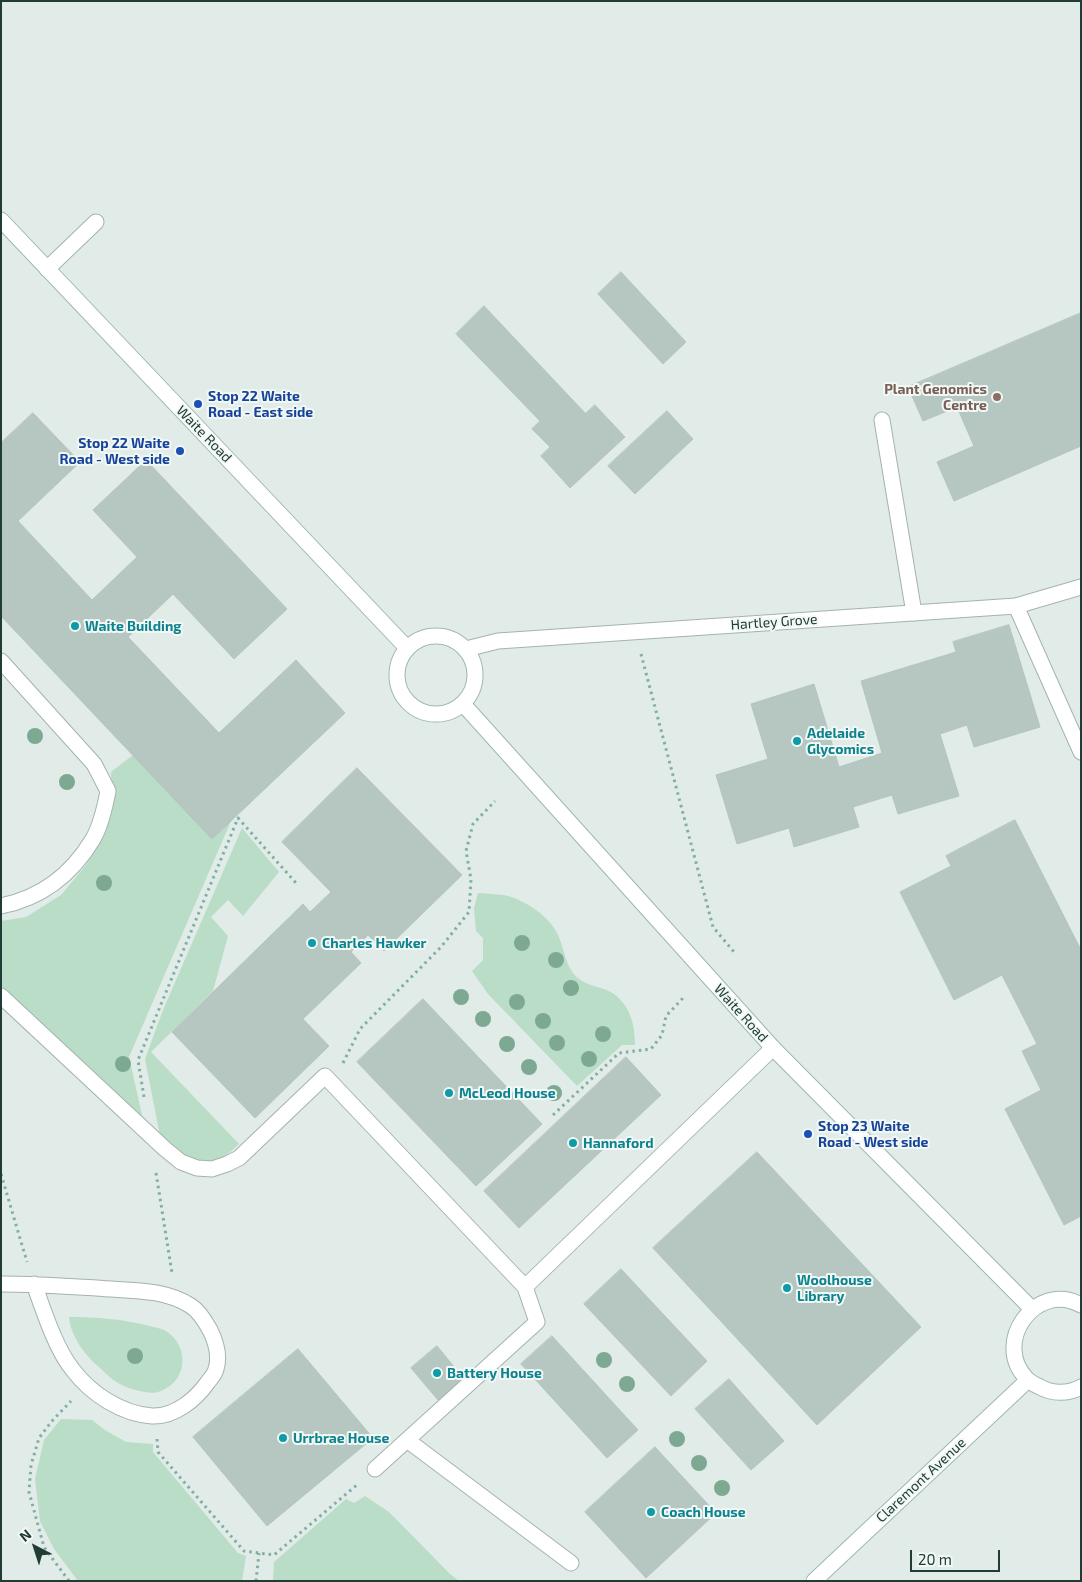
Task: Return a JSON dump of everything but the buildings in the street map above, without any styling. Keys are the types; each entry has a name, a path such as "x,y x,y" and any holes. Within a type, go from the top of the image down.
{"street":[{"name":"Waite Road","path":"1,220 407,648"},
{"path":"47,269 96,222"},
{"path":"882,420 914,613"},
{"name":"Hartley Grove","path":"466,649 498,640 1016,606 1081,587"},
{"path":"1016,606 1081,752"},
{"path":"431,635 445,636 456,640 466,649 474,661 476,674 473,688 463,704 452,711 438,714 424,713 412,706 403,696 398,685 396,672 400,658 407,648 418,640 431,635"},
{"path":"1,661 94,764 108,791 104,811 93,839 70,870 47,889 19,903 1,906"},
{"name":"Waite Road","path":"463,704 773,1048 1032,1309"},
{"path":"1,996 150,1135 181,1162 198,1168 212,1169 239,1158 325,1076 525,1287 537,1322 375,1469"},
{"path":"525,1287 773,1048"},
{"path":"1,1284 34,1284 155,1293 176,1298 193,1307 205,1320 213,1336 218,1355 216,1371 204,1388 187,1404 168,1414 154,1416 141,1414 117,1406 91,1390 72,1370 55,1338 34,1284"},
{"path":"1081,1305 1062,1300 1046,1302 1032,1309 1021,1321 1015,1336 1014,1352 1018,1367 1028,1380 1046,1391 1062,1392 1081,1387"},
{"name":"Claremont Avenue","path":"814,1581 1028,1380"},
{"path":"407,1440 571,1562"}],"path":[{"path":"635,631 714,926 734,952"},
{"path":"333,1084 360,1028 441,947 469,912 471,878 466,851 473,824 495,801"},
{"path":"144,1098 138,1060 238,818 296,882"},
{"path":"553,1115 619,1053 651,1049 662,1035 666,1016 683,998"},
{"path":"150,1135 176,1298"},
{"path":"1,1174 34,1284"},
{"path":"69,1581 44,1547 29,1492 31,1465 39,1438 52,1420 87,1385"},
{"path":"154,1416 158,1452 244,1551 274,1555 375,1469"},
{"path":"256,1581 259,1553"}],"green space":[{"path":"133,755 231,821 129,1057 144,1124 1,990 1,921 26,917 61,895 86,865 102,831 112,800 111,772"},
{"path":"242,828 279,872 243,916 228,900 211,917 228,936 213,991 151,1052 239,1144 223,1157 207,1161 198,1160 190,1158 161,1141 145,1059 163,1010"},
{"path":"478,893 504,895 516,899 530,906 543,916 558,935 574,975 583,982 606,990 620,999 631,1017 635,1045 622,1045 577,1086 488,994 472,971 483,960 483,938 476,931 474,908"},
{"path":"69,1317 119,1320 164,1330 179,1345 182,1354 180,1372 175,1381 168,1387 154,1393 143,1392 122,1385 94,1363 84,1351 73,1332"},
{"path":"61,1419 92,1420 126,1442 153,1444 153,1452 238,1553 246,1556 242,1581 78,1581 54,1549 40,1521 35,1479 44,1440"},
{"path":"365,1496 389,1512 459,1581 273,1581 274,1562 346,1499 354,1503"}],"place":[{"name":"Plant Genomics Centre","path":"997,397"},
{"name":"Stop 22 Waite Road - East side","path":"198,404"},
{"name":"Stop 22 Waite Road - West side","path":"180,451"},
{"name":"Waite Building","path":"75,626"},
{"name":"Adelaide Glycomics","path":"797,741"},
{"name":"Charles Hawker","path":"312,943"},
{"name":"McLeod House","path":"449,1093"},
{"name":"Stop 23 Waite Road - West side","path":"808,1134"},
{"name":"Hannaford","path":"573,1143"},
{"name":"Woolhouse Library","path":"787,1288"},
{"name":"Battery House","path":"437,1373"},
{"name":"Urrbrae House","path":"283,1438"},
{"name":"Coach House","path":"651,1512"}]}
